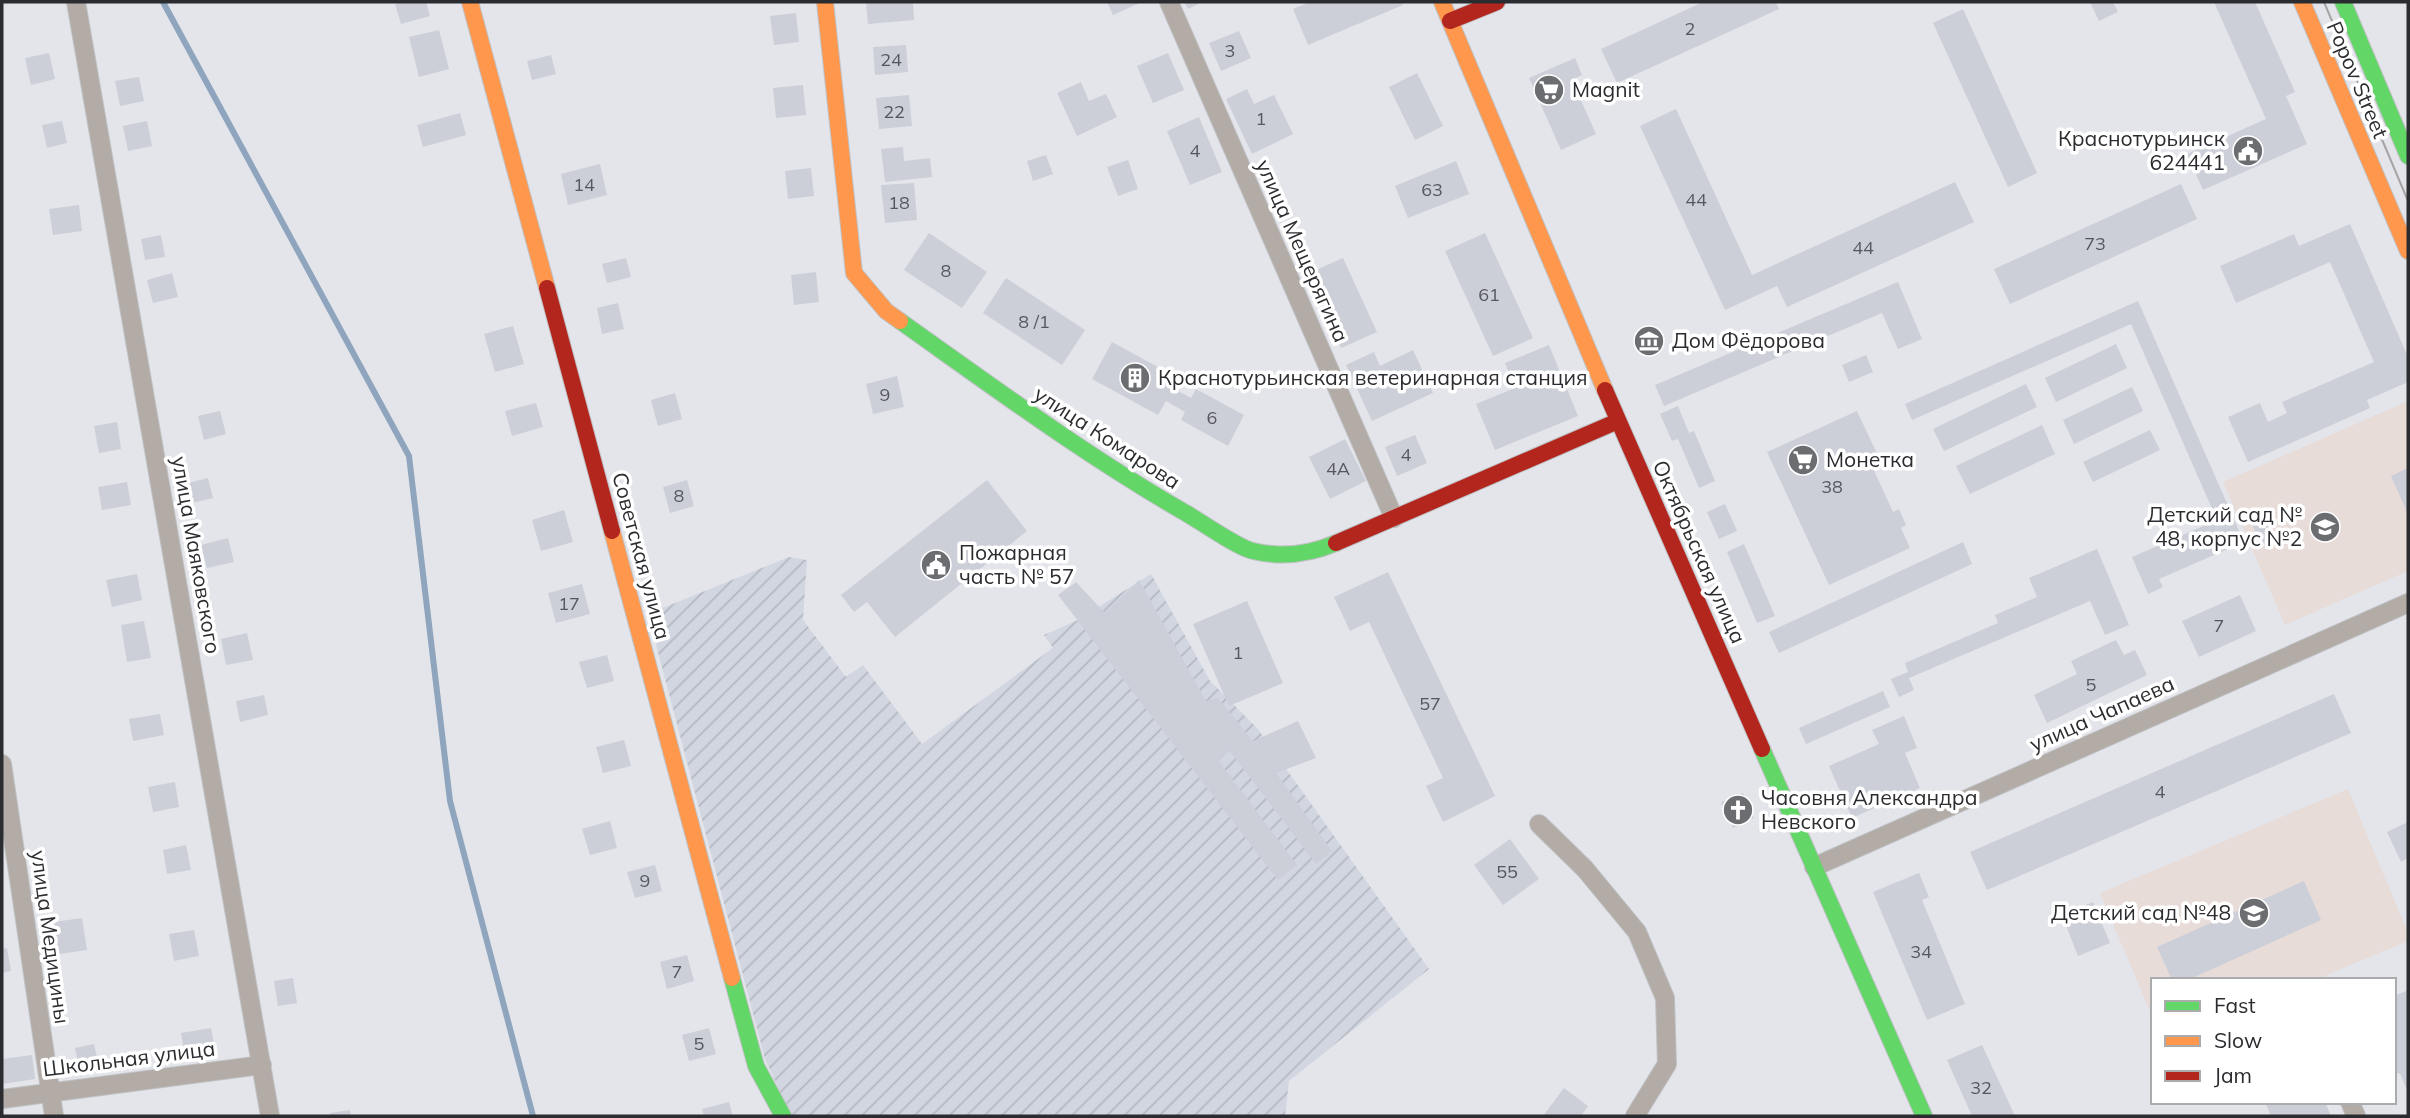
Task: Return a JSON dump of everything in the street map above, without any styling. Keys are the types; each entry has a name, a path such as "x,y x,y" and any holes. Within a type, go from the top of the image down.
{"main road":[{"name":"Советская улица","path":"470,2 756,1066 783,1116"},
{"name":"улица Комарова","path":"825,2 854,273 886,312 1013,402 1139,486 1251,551 1288,555 1317,551 1618,421"},
{"name":"Октябрьская улица","path":"1442,2 1618,421 1924,1116"},
{"path":"1450,21 1497,2"},
{"name":"Popov Street","path":"2302,2 2408,251"},
{"name":"Popov Street","path":"2343,2 2408,156"}],"street":[{"name":"улица Маяковского","path":"76,2 270,1116"},
{"name":"улица Мещерягина","path":"1169,2 1394,518"},
{"name":"улица Чапаева","path":"1814,867 2408,603"},
{"name":"улица Медицины","path":"2,764 54,1116"},
{"path":"1539,824 1586,869 1637,932 1665,998 1667,1064 1635,1116"},
{"name":"Школьная улица","path":"2,1099 262,1065"}],"shaded area":[{"name":"Детский сад № 48, корпус №2","path":"2408,401 2408,571 2285,625 2223,482"},
{"path":"789,557 807,560 803,620 846,677 863,665 922,744 1053,648 1044,635 1078,620 1151,574 1210,681 1257,728 1429,969 1289,1081 1285,1116 791,1116 765,1059 648,614"},
{"name":"Детский сад №48","path":"2348,789 2408,933 2408,941 2320,978 2151,978 2151,1014 2100,893"}],"building":[{"path":"426,2 430,16 401,24 395,4"},
{"path":"866,2 913,2 914,20 868,24"},
{"path":"1107,2 1142,2 1113,15"},
{"path":"1184,2 1202,2 1188,9"},
{"path":"1310,2 1401,2 1403,5 1308,45 1293,9"},
{"path":"1703,2 1776,2 1779,9 1617,83 1601,49"},
{"path":"2090,2 2113,2 2118,12 2099,21"},
{"path":"2214,2 2255,2 2295,92 2286,96 2307,144 2203,190 2187,154 2266,119"},
{"path":"1963,9 2037,173 2008,187 1933,23"},
{"path":"796,13 799,42 774,45 770,16"},
{"path":"439,30 449,69 419,77 409,37"},
{"path":"1239,31 1251,58 1221,71 1209,43"},
{"path":"906,45 908,72 875,75 873,47"},
{"path":"49,53 55,79 31,85 25,58"},
{"path":"1168,53 1184,90 1153,103 1137,66"},
{"path":"551,55 556,74 532,80 527,61"},
{"path":"1575,58 1582,75 1572,80 1596,134 1561,150 1529,78"},
{"path":"1417,73 1443,126 1415,140 1389,87"},
{"path":"139,77 144,101 120,106 115,81"},
{"path":"1081,82 1089,101 1106,94 1117,117 1077,136 1057,93"},
{"path":"803,85 806,115 776,118 773,88"},
{"path":"1247,89 1254,104 1274,95 1293,134 1252,154 1226,99"},
{"path":"909,95 912,126 879,129 876,98"},
{"path":"1676,109 1752,275 1955,182 1974,222 1787,307 1777,286 1725,310 1640,126"},
{"path":"460,113 466,135 423,147 417,125"},
{"path":"1199,117 1222,172 1190,185 1167,131"},
{"path":"62,121 67,143 47,148 42,125"},
{"path":"147,121 152,146 128,151 123,126"},
{"path":"903,147 904,161 930,158 932,177 885,182 881,149"},
{"path":"1046,155 1053,174 1033,181 1027,161"},
{"path":"1128,160 1138,189 1118,196 1107,167"},
{"path":"1456,161 1469,194 1408,218 1395,186"},
{"path":"600,164 607,195 568,205 561,174"},
{"path":"811,168 814,196 788,199 785,171"},
{"path":"914,183 917,220 885,223 881,185"},
{"path":"2181,184 2197,219 2010,304 1994,269"},
{"path":"79,205 82,231 53,235 49,209"},
{"path":"2350,224 2408,357 2408,382 2367,400 2370,408 2248,462 2228,417 2260,403 2268,422 2287,413 2282,402 2374,362 2330,262 2236,303 2220,266 2294,234 2299,246"},
{"path":"929,233 987,272 962,308 904,270"},
{"path":"1485,233 1533,338 1493,356 1445,251"},
{"path":"161,235 165,257 145,260 141,239"},
{"path":"626,258 631,277 607,283 602,264"},
{"path":"1343,258 1377,332 1341,348 1307,274"},
{"path":"816,272 819,302 794,305 791,275"},
{"path":"172,273 178,297 153,303 147,280"},
{"path":"1006,278 1085,330 1062,365 983,313"},
{"path":"1898,282 1922,339 1898,349 1882,313 1664,406 1655,385"},
{"path":"2138,301 2244,542 2159,579 2163,587 2148,594 2132,557 2217,520 2131,324 1912,420 1905,404"},
{"path":"618,303 624,329 602,334 597,308"},
{"path":"513,326 524,364 495,372 484,334"},
{"path":"1112,342 1178,378 1173,388 1191,398 1196,389 1244,415 1228,446 1181,420 1185,412 1166,401 1158,415 1092,379"},
{"path":"2116,344 2127,368 2056,402 2045,378"},
{"path":"1549,345 1578,416 1495,450 1476,404 1515,388 1505,363"},
{"path":"1413,350 1433,393 1372,421 1346,365 1374,352 1380,366"},
{"path":"1866,355 1873,372 1849,382 1842,365"},
{"path":"897,376 904,407 873,414 866,384"},
{"path":"2026,384 2037,407 1944,451 1933,429"},
{"path":"2132,387 2143,411 2074,444 2063,420"},
{"path":"675,393 682,419 658,426 651,400"},
{"path":"536,403 543,427 512,436 505,411"},
{"path":"1678,406 1689,433 1694,431 1715,481 1699,488 1678,439 1672,441 1660,414"},
{"path":"220,411 226,434 204,440 198,416"},
{"path":"1857,411 1880,460 1871,464 1893,512 1899,509 1906,525 1901,528 1910,548 1829,585 1767,452"},
{"path":"117,422 121,449 99,453 94,426"},
{"path":"2042,425 2055,454 1970,494 1956,466"},
{"path":"2150,430 2160,450 2093,482 2083,462"},
{"path":"1415,435 1427,463 1397,476 1385,447"},
{"path":"1345,439 1366,481 1330,499 1309,457"},
{"path":"2408,468 2408,514 2391,476"},
{"path":"208,478 213,498 192,503 188,483"},
{"path":"687,480 694,506 670,513 663,487"},
{"path":"987,480 1027,531 895,637 867,602 854,612 841,595"},
{"path":"127,482 131,505 102,510 98,487"},
{"path":"1725,504 1737,531 1719,539 1707,512"},
{"path":"564,510 573,542 541,551 532,520"},
{"path":"2264,516 2274,539 2261,545 2251,522"},
{"path":"228,538 234,562 207,568 201,545"},
{"path":"1963,542 1972,564 1779,653 1769,632"},
{"path":"1744,544 1775,616 1757,623 1727,552"},
{"path":"2097,549 2129,625 2105,635 2090,601 1909,678 1914,690 1899,697 1891,679 1908,672 1905,663 1998,623 1995,615 2037,597 2029,578"},
{"path":"1388,572 1495,796 1443,822 1426,786 1443,778 1369,622 1350,631 1334,597"},
{"path":"137,574 142,600 112,607 106,580"},
{"path":"1139,580 1206,701 1218,698 1253,741 1298,721 1316,758 1276,773 1332,851 1316,864 1229,750 1218,760 1297,865 1278,880 1058,595 1076,582 1105,613"},
{"path":"582,584 590,614 556,623 548,593"},
{"path":"2240,595 2256,631 2199,657 2182,621"},
{"path":"1247,601 1283,683 1229,706 1193,624"},
{"path":"144,621 151,658 127,662 121,625"},
{"path":"247,633 253,660 226,665 221,639"},
{"path":"2116,640 2124,655 2135,650 2147,675 2047,723 2034,695 2077,674 2071,661"},
{"path":"607,655 614,681 587,688 579,662"},
{"path":"1883,691 1890,707 1806,744 1799,728"},
{"path":"2334,694 2351,733 1987,890 1970,852"},
{"path":"264,695 268,715 240,722 236,701"},
{"path":"160,714 164,735 133,741 129,719"},
{"path":"1904,716 1917,748 1905,753 1920,788 1852,818 1829,766 1879,744 1872,730"},
{"path":"624,740 631,766 603,773 596,747"},
{"path":"175,782 179,807 153,812 148,787"},
{"name":"Часовня Александра Невского","path":"1743,793 1754,818 1733,828 1721,802"},
{"path":"610,821 617,848 590,855 582,829"},
{"path":"2408,822 2408,858 2401,862 2387,832"},
{"path":"1510,839 1539,879 1503,905 1474,865"},
{"path":"186,845 191,870 167,874 163,850"},
{"path":"655,865 662,891 635,898 627,872"},
{"path":"1919,873 1929,897 1922,900 1965,1004 1927,1020 1873,892"},
{"path":"2304,881 2321,920 2192,978 2171,978 2157,947"},
{"path":"2093,902 2110,943 2078,956 2062,915"},
{"path":"82,918 87,950 59,954 54,922"},
{"path":"194,930 199,956 174,961 169,934"},
{"path":"7,948 11,971 2,973 2,949"},
{"path":"687,955 694,981 667,989 660,962"},
{"path":"293,978 297,1003 278,1006 274,981"},
{"path":"2408,990 2406,1088 2400,1073 2396,1074 2396,995"},
{"path":"211,1028 216,1055 186,1060 181,1033"},
{"path":"709,1028 716,1054 689,1061 682,1035"},
{"path":"94,1044 100,1070 80,1074 75,1048"},
{"path":"1982,1045 2015,1116 1972,1116 1947,1060"},
{"path":"32,1055 35,1079 2,1084 2,1059"},
{"path":"1564,1088 1588,1106 1581,1116 1543,1116"},
{"path":"729,1102 733,1116 704,1116 702,1109"},
{"path":"2266,1104 2326,1104 2331,1116 2271,1116"},
{"path":"350,1110 351,1116 330,1116 330,1113"}],"waterway":[{"path":"163,2 409,456 450,801 533,1116"}],"tram line":[{"path":"2324,2 2408,201"}],"traffic: fast":[{"path":"2343,2 2408,156"},
{"path":"900,321 1075,444 1238,545 1253,551 1285,554 1316,550 1336,543"},
{"path":"1762,749 1924,1116"},
{"path":"732,978 756,1066 783,1116"}],"traffic: slow":[{"path":"470,2 547,288"},
{"path":"825,2 854,273 886,311 900,321"},
{"path":"1442,2 1605,390"},
{"path":"2302,2 2408,251"},
{"path":"612,531 732,978"}],"traffic: jam":[{"path":"1450,21 1497,2"},
{"path":"547,288 612,531"},
{"path":"1605,390 1762,749"},
{"path":"1336,543 1618,421"}],"place":[{"name":"Magnit","path":"1549,90"},
{"name":"Краснотурьинск 624441","path":"2248,151"},
{"name":"Дом Фёдорова","path":"1649,341"},
{"name":"Краснотурьинская ветеринарная станция","path":"1135,378"},
{"name":"Монетка","path":"1803,460"},
{"name":"Детский сад № 48, корпус №2","path":"2325,527"},
{"name":"Пожарная часть № 57","path":"936,565"},
{"name":"Часовня Александра Невского","path":"1738,810"},
{"name":"Детский сад №48","path":"2254,913"}]}
